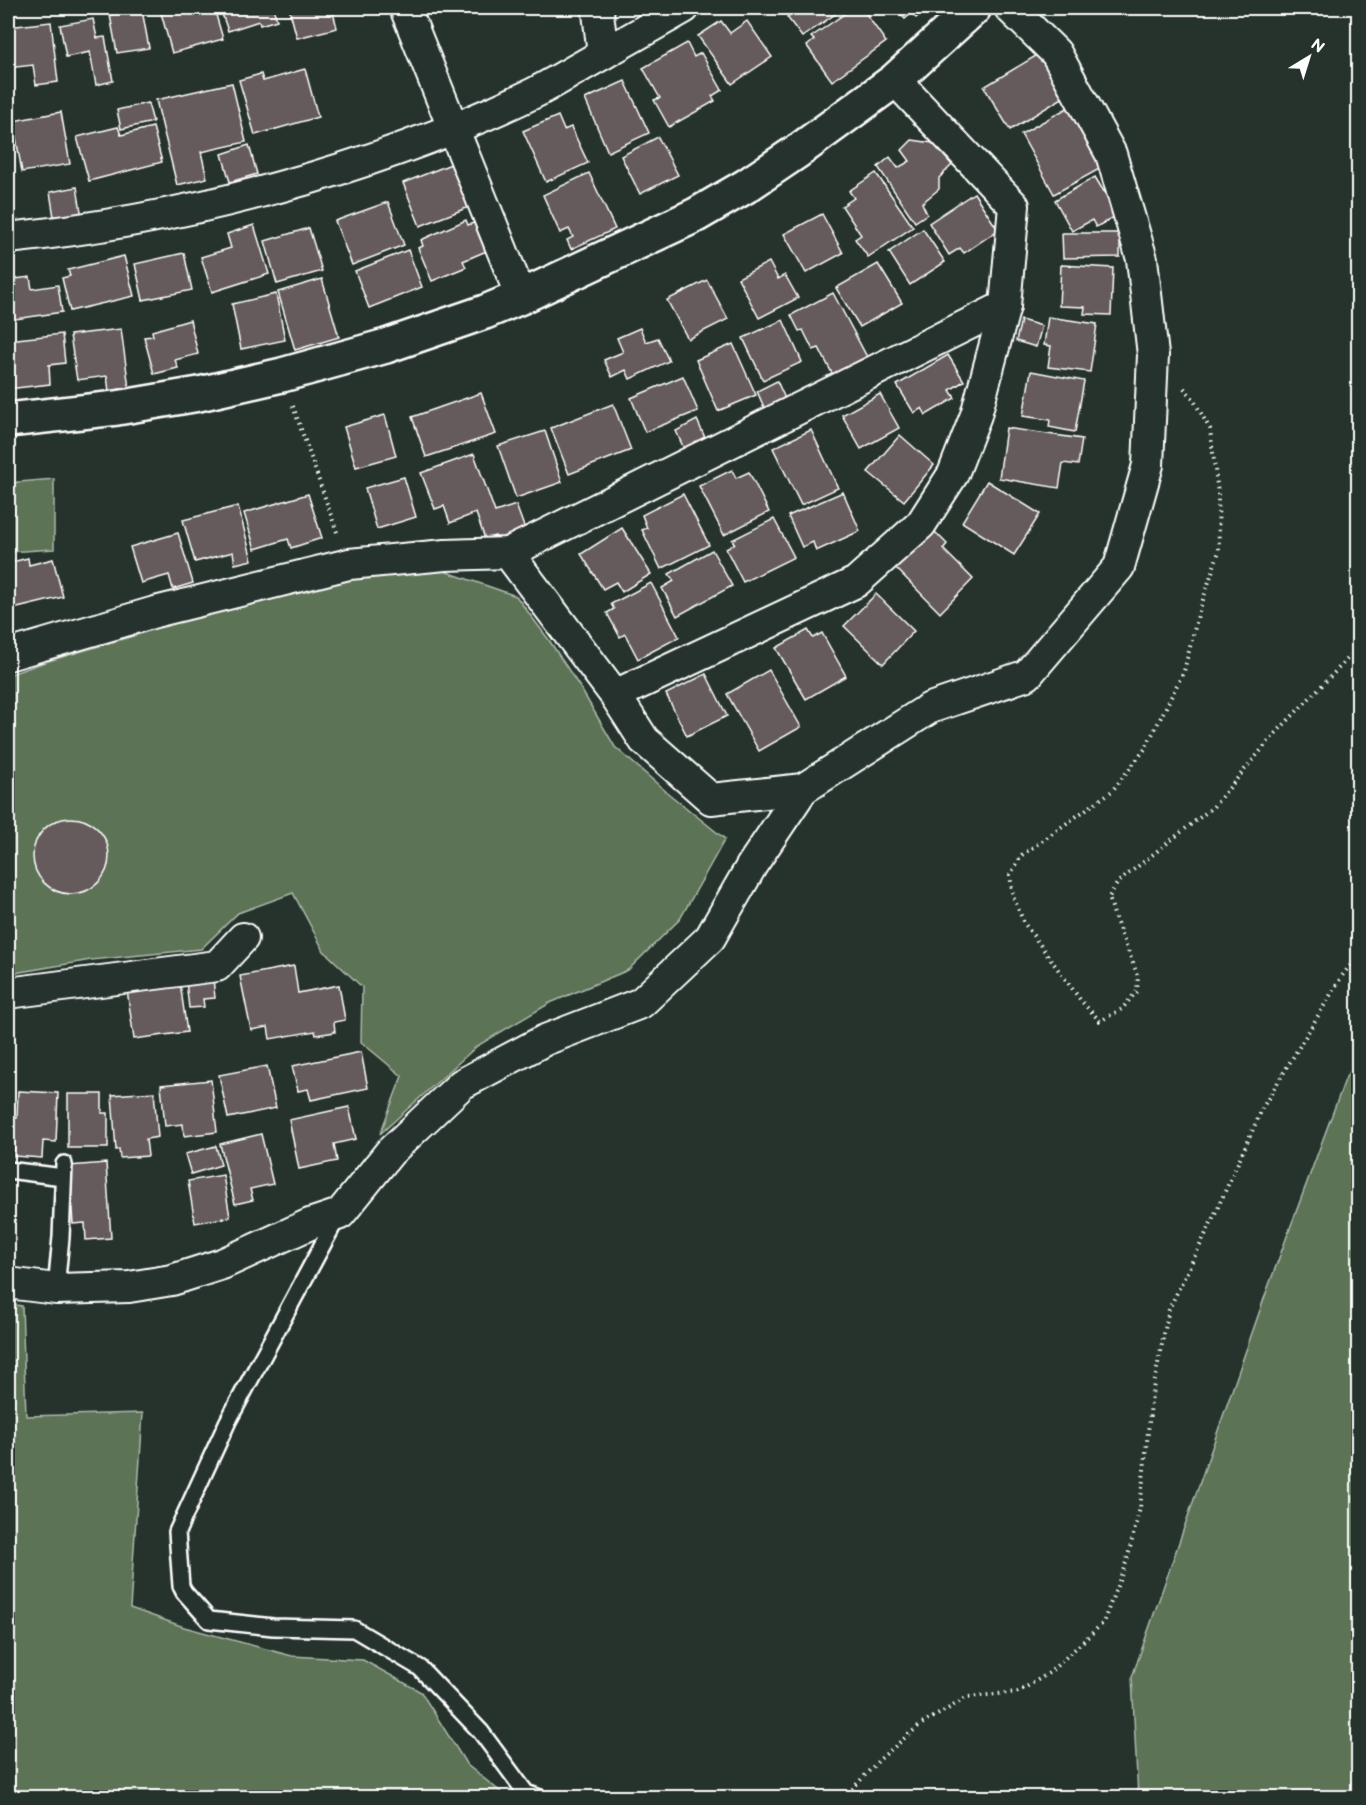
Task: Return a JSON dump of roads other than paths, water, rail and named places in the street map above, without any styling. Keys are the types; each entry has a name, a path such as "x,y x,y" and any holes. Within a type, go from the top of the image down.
{"street":[{"path":"405,8 521,297"},
{"path":"599,8 603,54"},
{"path":"8,238 204,206 337,169 452,129 536,92 684,8"},
{"path":"8,420 117,408 199,394 282,375 386,346 485,312 521,297 635,245 736,191 798,151 894,80 974,8"},
{"path":"8,1282 56,1289 129,1287 172,1280 222,1264 310,1224 340,1214 390,1152 462,1083 545,1040 641,1003 710,938 752,865 803,789 930,708 1027,675 1119,567 1148,465 1153,355 1142,259 1111,154 1056,53 1010,8"},
{"path":"615,695 856,582 921,524 953,474 976,415 1005,306 1014,206 894,80"},
{"path":"8,655 155,612 349,564 445,555 508,553 1005,306"},
{"path":"508,553 615,695 644,740 711,798 803,789"},
{"path":"8,993 217,966 243,938"}],"lane":[{"path":"8,1170 63,1170 61,1237 56,1289"},
{"path":"340,1214 228,1421 177,1533 181,1586 209,1620 273,1627 354,1629 420,1668 481,1732 526,1793 540,1797"}]}
